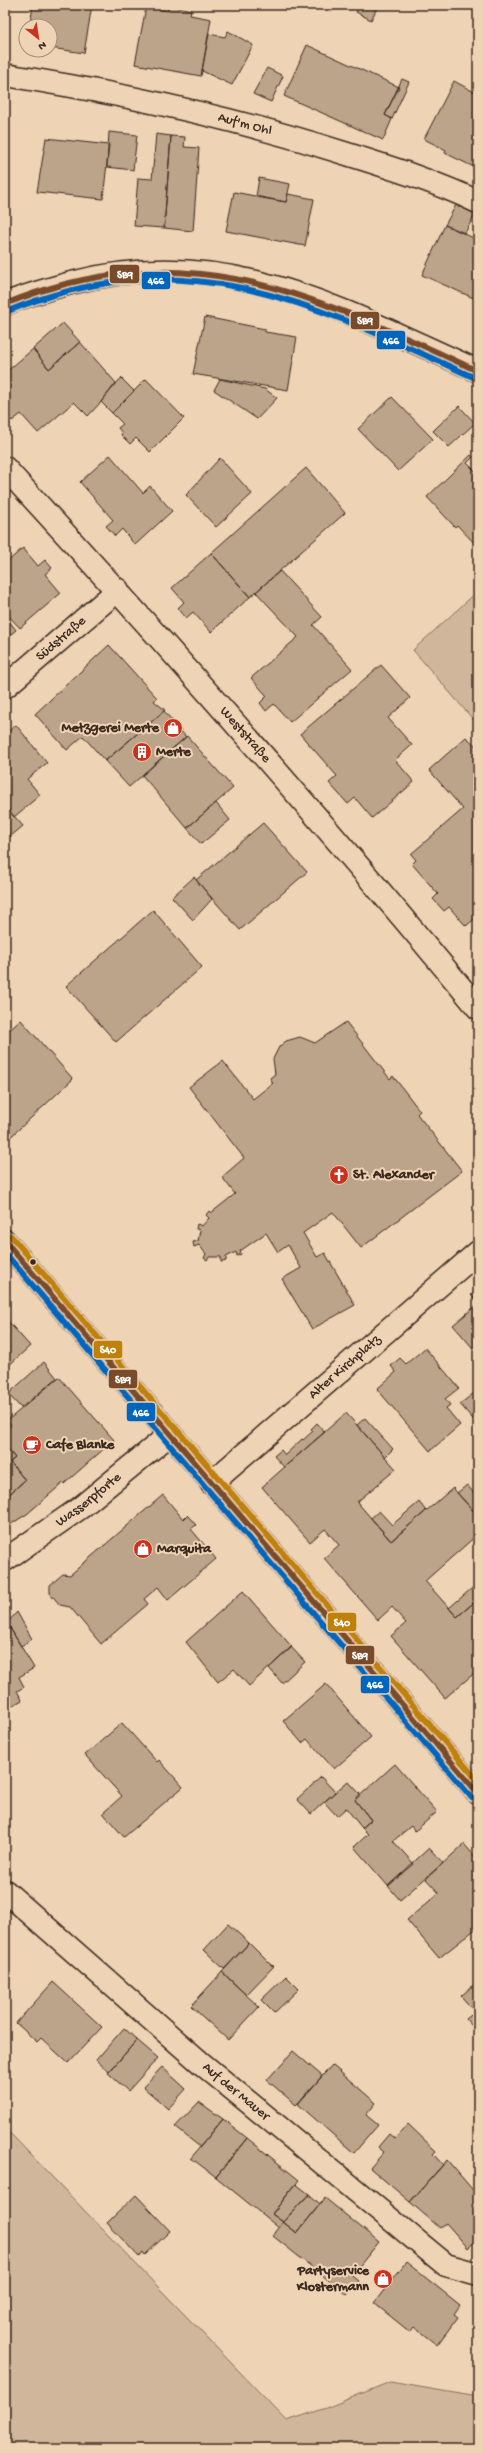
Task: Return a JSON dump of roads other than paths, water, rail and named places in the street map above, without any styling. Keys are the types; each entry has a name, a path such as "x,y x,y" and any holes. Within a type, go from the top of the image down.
{"street":[{"name":"Auf'm Ohl","path":"5,75 62,84 226,118 417,176 478,202"},
{"path":"5,304 63,285 126,271 166,269 211,272 251,279 325,304 478,370"},
{"name":"Weststraße","path":"5,468 118,590 395,908 478,1008"},
{"name":"Südstraße","path":"5,687 118,590"},
{"path":"5,1241 478,1793"},
{"name":"Alter Kirchplatz","path":"211,1483 478,1252"},
{"name":"Wasserpforte","path":"5,1560 80,1508 170,1435"},
{"name":"Auf der Mauer","path":"5,1891 202,2063 446,2265 469,2273 478,2274"}],"place":[{"name":"Metzgerei Merte","path":"173,728"},
{"name":"Merte","path":"142,752"},
{"name":"St. Alexander","path":"339,1175"},
{"name":"Cafe Blanke","path":"32,1445"},
{"name":"Marquita","path":"143,1549"},
{"name":"Partyservice Klostermann","path":"383,2279"}]}
